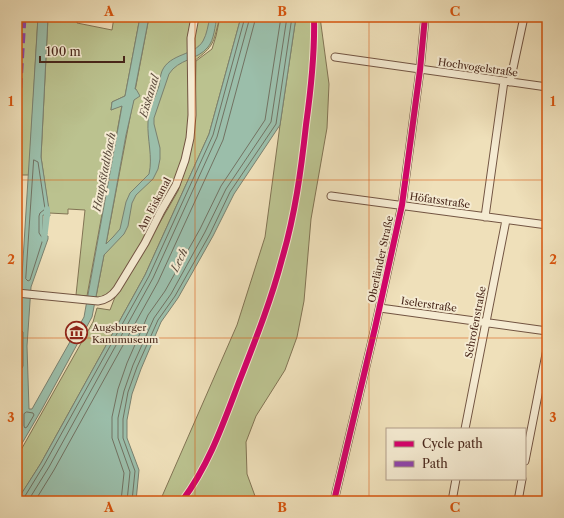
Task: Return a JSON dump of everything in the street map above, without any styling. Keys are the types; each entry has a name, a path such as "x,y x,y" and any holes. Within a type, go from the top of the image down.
{"street":[{"name":"Am Eiskanal","path":"18,294 98,301 107,299 117,289 145,242 181,173 191,123 193,98 191,38 195,17"},
{"name":"Oberländer Straße","path":"334,501 380,308 402,205 420,70 425,17"},
{"path":"485,217 507,81 524,17"},
{"name":"Hochvogelstraße","path":"335,57 547,87"},
{"name":"Höfatsstraße","path":"331,196 547,225"},
{"name":"Schrofenstraße","path":"465,428 506,220"},
{"name":"Iselerstraße","path":"380,308 547,331"},
{"path":"526,456 547,349"},
{"path":"452,501 456,480"},
{"path":"518,501 522,480"}],"shaded area":[{"path":"17,17 38,17 29,175 21,175 20,207 17,207"},
{"path":"48,17 78,17 77,23 112,30 114,17 140,17 125,96 112,102 111,110 122,105 87,296 76,295 85,210 68,209 68,214 49,213 41,157"},
{"path":"149,17 202,17 219,20 212,44 206,52 194,61 195,116 196,61 212,49 220,17 241,17 209,134 145,275 41,463 19,498 17,497 17,457 93,322 97,308 110,310 115,297 178,191 187,164 177,190 122,284 101,299 96,297"},
{"path":"296,17 320,17 329,84 327,128 311,219 304,301 297,337 285,370 256,416 246,442 247,474 255,496 260,501 160,501 237,325 265,237"}],"water":[{"path":"38,17 48,17 41,157 50,216 43,215 43,232 47,233 46,236 48,236 48,239 31,287 27,346 29,409 32,409 84,317 122,106 111,110 112,102 125,96 140,17 149,17 135,89 140,96 134,100 106,244 120,229 126,202 130,193 149,174 150,161 148,117 159,86 162,71 171,61 199,46 206,35 210,17 217,17 213,37 208,47 199,55 177,65 169,74 154,118 160,148 158,169 153,179 136,195 132,203 128,226 124,234 104,255 92,317 17,452 17,429 20,424 21,404 18,345"},
{"name":"Lech","path":"241,17 296,17 280,125 234,194 213,236 178,298 161,322 141,369 132,394 127,420 127,438 139,470 136,501 20,501 18,499 41,463 145,275 209,134"}],"waterway":[{"path":"44,239 47,209"}],"marked path":[{"path":"17,133 24,17"}],"cycle path":[{"path":"182,501 208,459 221,429 257,336 278,275 291,226 302,159 310,98 314,17"},
{"path":"334,501 375,328 402,205 420,70 425,17"}],"place":[{"name":"Augsburger Kanumuseum","path":"76,333"}],"water label":[{"name":"Eiskanal","path":"149,96"},
{"name":"Hauptstadtbach","path":"104,172"}]}
